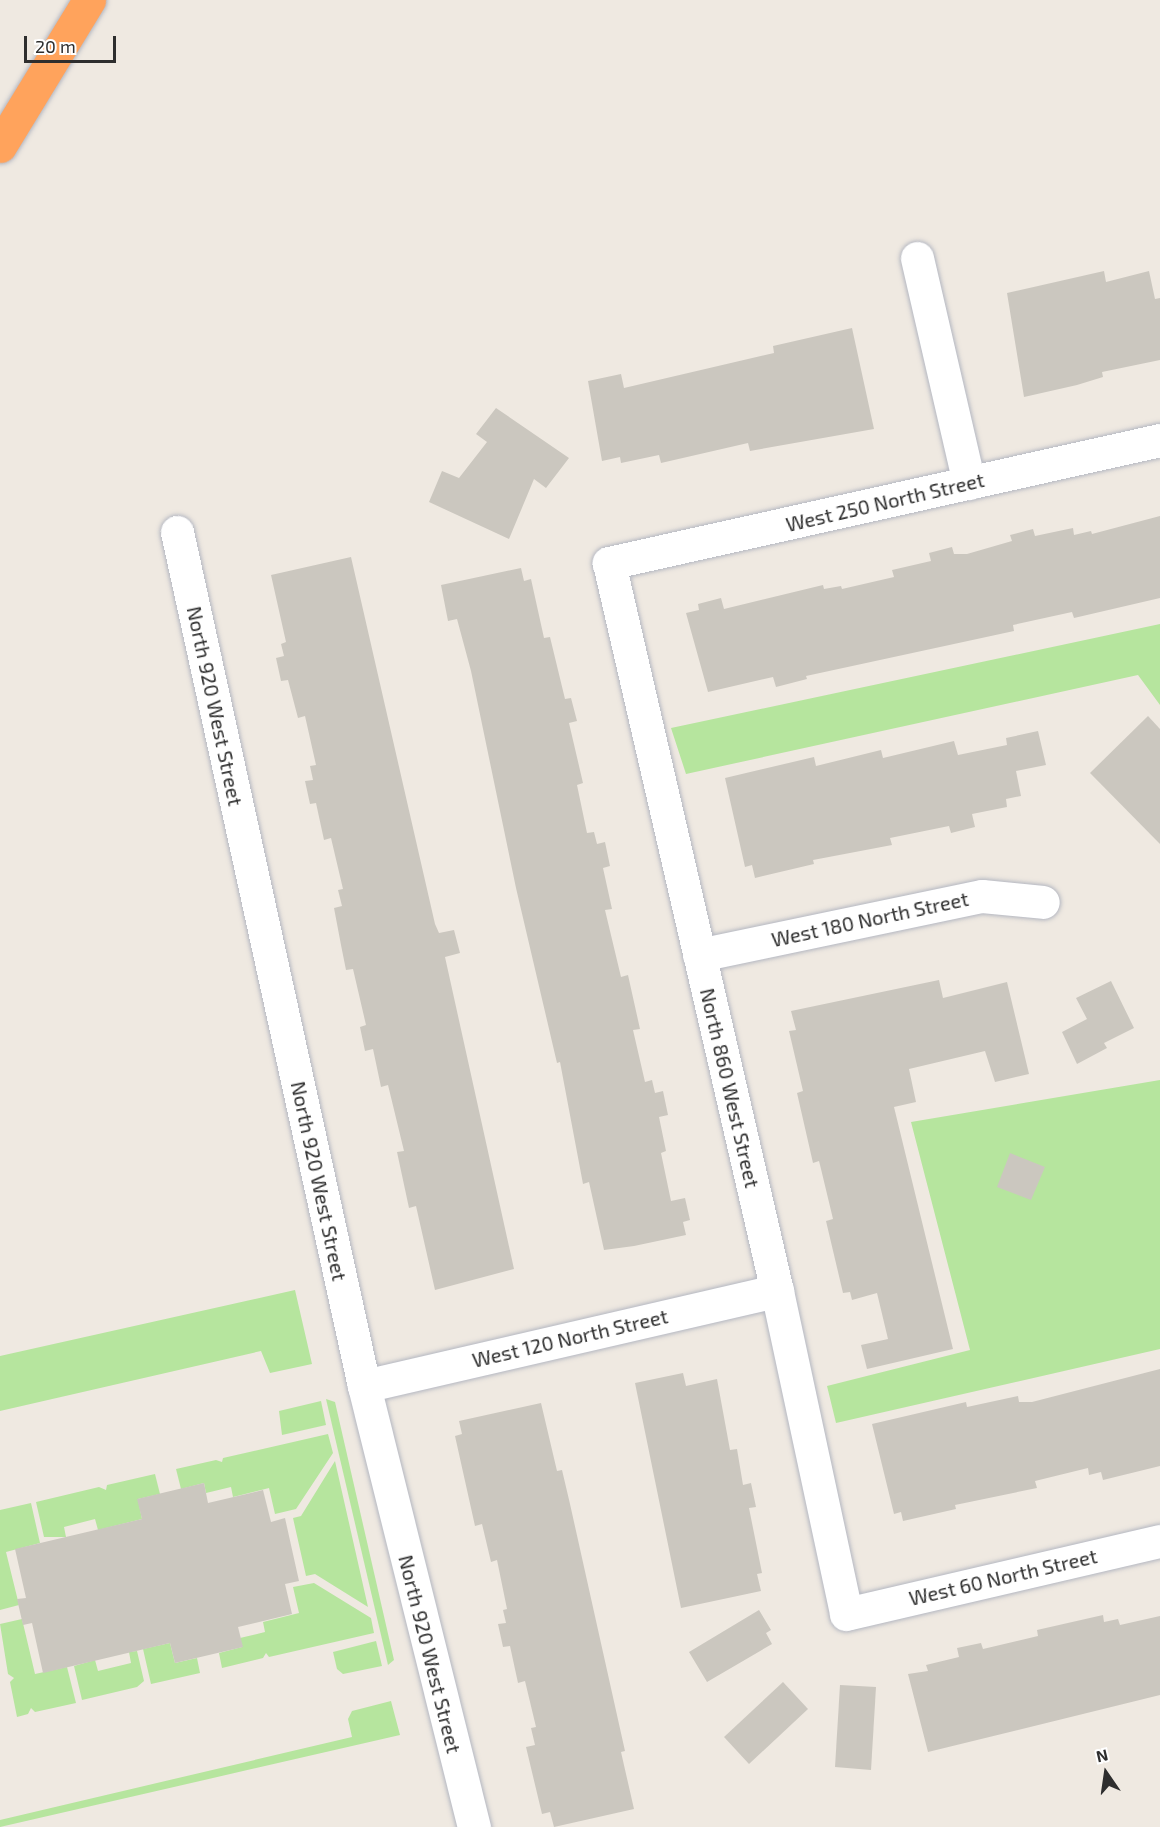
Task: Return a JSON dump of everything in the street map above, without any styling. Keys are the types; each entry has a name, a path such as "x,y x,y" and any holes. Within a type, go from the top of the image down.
{"highway":[{"path":"0,146 89,0"}],"street":[{"path":"917,258 969,483"},
{"name":"West 250 North Street","path":"609,563 1160,440"},
{"name":"North 920 West Street","path":"177,532 364,1386 474,1827"},
{"name":"North 860 West Street","path":"609,563 777,1291 846,1614"},
{"name":"West 180 North Street","path":"699,955 982,896 1043,902"},
{"name":"West 120 North Street","path":"364,1386 777,1291"},
{"name":"West 60 North Street","path":"846,1614 1160,1541"}],"green space":[{"path":"1160,624 1160,705 1138,675 686,774 671,728"},
{"path":"1160,1080 1160,1349 836,1423 827,1386 970,1350 911,1122"},
{"path":"295,1290 312,1364 270,1373 261,1351 0,1411 0,1356"},
{"path":"326,1399 335,1402 394,1660 388,1665"},
{"path":"321,1401 326,1425 282,1435 279,1411"},
{"path":"328,1434 333,1453 296,1509 275,1514 269,1488 233,1497 231,1487 206,1493 204,1483 181,1489 176,1469 216,1460 222,1462 223,1458"},
{"path":"335,1461 368,1607 315,1574 306,1576 293,1518 301,1516"},
{"path":"155,1474 160,1494 138,1499 142,1519 98,1530 95,1519 64,1527 66,1537 44,1537 36,1502 99,1487 106,1490 107,1485"},
{"path":"31,1503 40,1543 6,1552 19,1605 0,1610 0,1510"},
{"path":"314,1583 371,1618 374,1633 269,1657 266,1653 263,1658 222,1668 219,1653 242,1647 240,1638 265,1632 263,1622 299,1613 293,1587"},
{"path":"22,1619 35,1674 67,1667 76,1703 35,1712 31,1708 28,1714 17,1717 10,1682 14,1678 8,1674 0,1624"},
{"path":"376,1641 382,1666 343,1674 337,1669 333,1652"},
{"path":"170,1643 175,1663 197,1658 200,1673 151,1684 143,1649"},
{"path":"137,1651 144,1681 137,1687 82,1700 74,1666 95,1660 98,1671 131,1663 129,1652"},
{"path":"391,1701 400,1735 0,1827 0,1820 352,1737 348,1719 352,1711"}],"building":[{"path":"1104,271 1106,282 1149,271 1155,299 1160,298 1160,360 1102,372 1103,377 1024,397 1007,293"},
{"path":"852,328 874,429 750,451 748,443 661,463 659,455 621,463 620,457 602,461 588,381 621,374 624,388 774,353 773,346"},
{"path":"496,408 569,458 546,488 534,479 509,539 429,502 442,471 459,478 487,442 476,434"},
{"path":"1160,516 1160,598 1074,618 1072,612 1013,625 1014,631 806,676 807,679 776,687 773,677 708,692 686,613 699,610 698,604 721,598 724,609 823,585 824,589 841,586 842,589 894,577 892,570 931,561 929,553 952,547 954,554 967,554 1012,541 1010,535 1033,529 1035,536 1073,528 1074,535 1091,531 1092,534"},
{"path":"351,557 435,924 439,933 454,930 460,953 445,957 514,1269 435,1290 416,1206 409,1208 397,1152 404,1151 388,1085 381,1087 373,1049 365,1051 360,1027 366,1025 353,969 346,970 334,908 342,906 338,890 343,889 331,838 324,840 316,803 310,804 305,781 313,780 310,766 316,765 305,716 298,718 288,680 281,681 276,658 284,656 281,644 286,642 271,575"},
{"path":"521,568 524,581 531,579 544,638 550,637 565,699 571,698 577,721 569,723 583,783 577,785 587,833 594,832 597,844 605,842 610,866 603,868 612,909 605,910 621,977 628,975 640,1029 633,1030 645,1082 652,1080 655,1093 663,1091 668,1115 659,1117 666,1151 661,1153 671,1201 685,1198 690,1220 683,1222 686,1235 634,1246 604,1250 589,1182 583,1184 560,1062 557,1063 516,888 471,671 457,619 448,621 441,585"},
{"path":"1148,716 1160,729 1160,844 1090,773"},
{"path":"1038,731 1046,765 1016,771 1021,796 1006,799 1007,807 972,814 975,827 951,833 949,826 890,838 892,845 813,860 814,864 755,878 752,865 745,867 725,778 814,757 816,766 881,750 883,758 954,741 958,755 1007,745 1006,738"},
{"path":"939,980 943,998 1007,982 1029,1074 995,1082 985,1051 909,1069 916,1102 894,1107 953,1349 867,1369 861,1345 888,1339 877,1293 852,1300 850,1292 843,1293 826,1221 833,1219 819,1161 813,1163 797,1093 803,1091 789,1031 796,1030 791,1011"},
{"path":"1111,981 1134,1028 1104,1043 1107,1048 1077,1064 1062,1032 1087,1019 1076,998"},
{"path":"1010,1153 1045,1167 1031,1200 997,1187"},
{"path":"1160,1369 1160,1466 1103,1480 1101,1472 1089,1475 1088,1468 1035,1481 1037,1488 955,1505 956,1509 903,1521 901,1512 894,1514 872,1424 966,1402 967,1407 1018,1396 1019,1402 1032,1402"},
{"path":"683,1373 686,1386 717,1379 730,1450 737,1449 743,1485 751,1483 756,1507 749,1508 762,1573 757,1574 761,1591 681,1608 635,1383"},
{"path":"541,1403 557,1471 562,1470 570,1504 625,1751 621,1752 634,1809 554,1827 550,1812 542,1814 526,1747 535,1745 531,1728 536,1727 525,1681 518,1683 510,1646 503,1647 498,1624 506,1623 503,1610 507,1609 497,1560 491,1562 482,1524 475,1526 455,1436 462,1434 459,1421"},
{"path":"204,1483 208,1503 263,1490 271,1522 285,1518 299,1581 285,1584 292,1614 238,1627 243,1647 175,1663 170,1643 43,1673 32,1623 23,1625 17,1599 26,1598 15,1549 142,1519 137,1499"},
{"path":"759,1610 771,1630 766,1633 772,1644 707,1682 689,1652"},
{"path":"1103,1615 1104,1622 1118,1619 1120,1625 1160,1616 1160,1695 928,1752 908,1674 928,1671 926,1665 959,1657 957,1648 981,1643 983,1649 1038,1636 1037,1630"},
{"path":"783,1682 808,1709 749,1764 724,1737"},
{"path":"840,1685 876,1687 871,1770 835,1767"}]}
